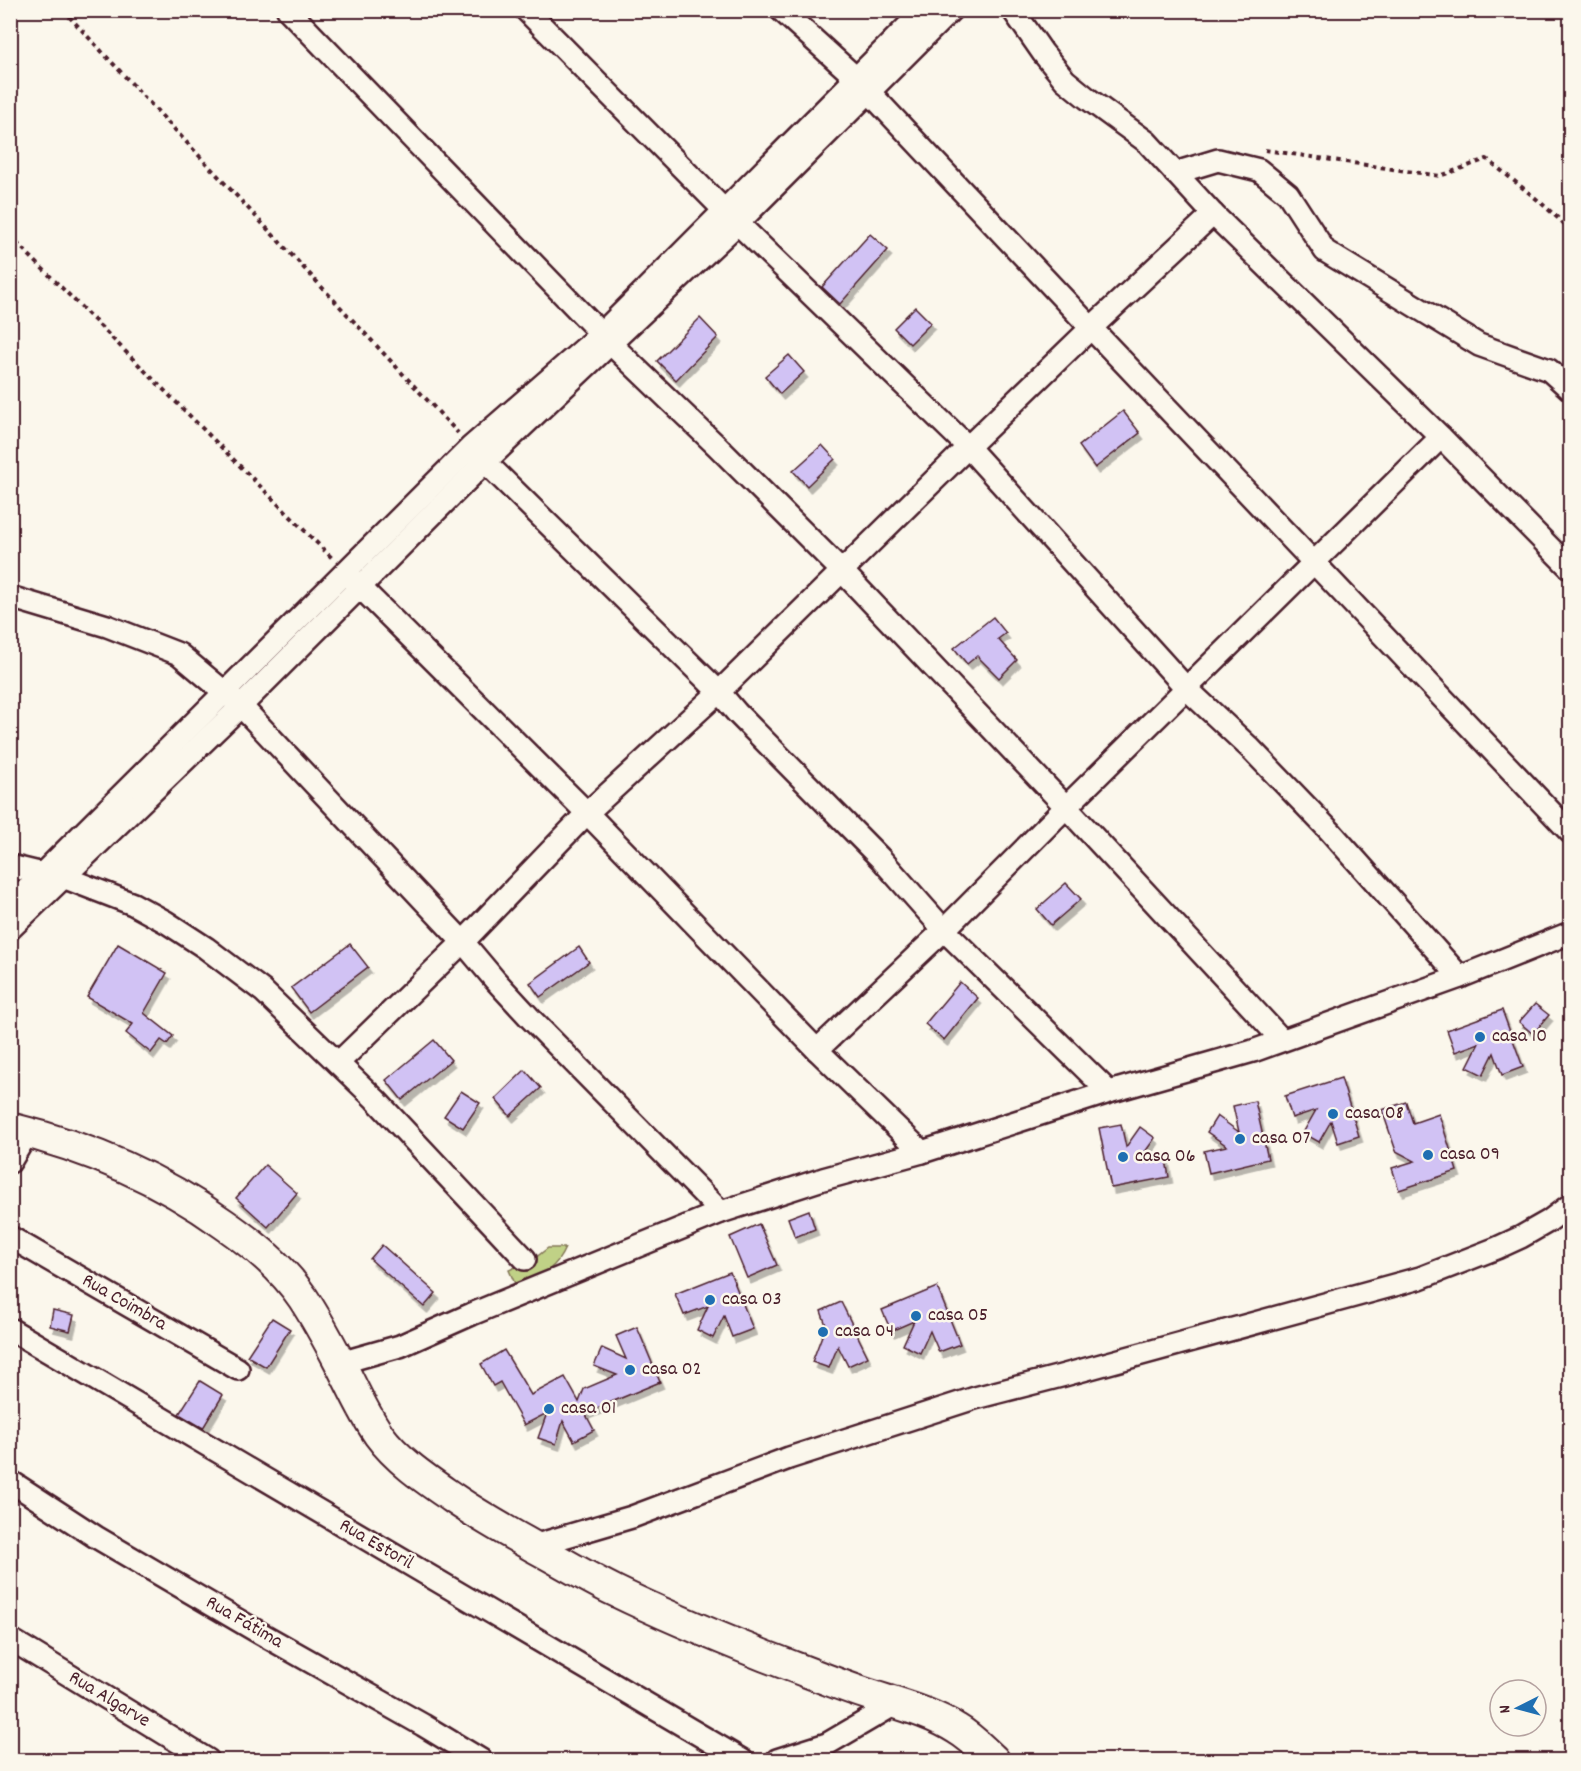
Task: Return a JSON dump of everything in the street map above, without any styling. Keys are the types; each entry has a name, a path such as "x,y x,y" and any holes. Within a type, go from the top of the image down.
{"main road":[{"path":"19,1130 86,1150 156,1181 187,1198 263,1252 302,1298 378,1434 400,1458 454,1499 569,1568 708,1633 939,1719 973,1740 993,1761"}],"street":[{"path":"288,10 606,339 843,572 1066,807 1282,1040"},
{"path":"526,10 731,216 968,447 1187,689 1251,748 1330,831 1460,977"},
{"path":"781,10 863,85 1570,832"},
{"path":"863,85 924,10"},
{"path":"10,929 53,876 478,455 606,339 863,85 951,10"},
{"path":"1013,10 1065,80 1147,142 1213,214 1441,437 1570,568"},
{"path":"1175,173 1218,160 1259,170 1288,194 1325,251 1479,345 1549,370 1570,389"},
{"path":"338,1063 463,942 587,813 719,692 968,447 1213,214"},
{"path":"817,1050 944,930 1441,437"},
{"path":"478,455 719,692 882,860 944,930 1109,1092"},
{"path":"353,579 587,813 817,1050 922,1152"},
{"path":"10,597 107,626 179,654 232,699 463,942 531,1019 721,1212"},
{"path":"10,866 53,876 133,904 206,948 263,991 375,1099 525,1259"},
{"path":"10,906 53,876"},
{"path":"340,1363 400,1346 482,1309 721,1212 823,1179 922,1152 1109,1092 1253,1051 1460,977 1570,933"},
{"path":"10,1162 19,1130"},
{"path":"532,1546 632,1516 789,1458 975,1398 1420,1278 1521,1237 1549,1221 1570,1205"},
{"name":"Rua Coimbra","path":"10,1237 238,1370"},
{"name":"Rua Estoril","path":"10,1329 742,1761"},
{"name":"Rua Fátima","path":"10,1481 96,1537 423,1725 481,1761"},
{"name":"Rua Algarve","path":"10,1640 208,1761"},
{"path":"777,1761 827,1744 897,1703"}],"path":[{"path":"63,10 478,455"},
{"path":"1263,150 1440,176 1486,159 1570,229"},
{"path":"10,236 353,579"}],"green space":[{"path":"548,1248 565,1248 551,1268 516,1286 509,1270 535,1258"}],"building":[{"path":"870,234 888,250 840,304 822,287"},
{"path":"915,307 931,323 910,344 894,328"},
{"path":"700,318 718,337 676,380 657,361"},
{"path":"789,355 804,372 780,394 765,376"},
{"path":"1123,411 1140,433 1095,468 1079,446"},
{"path":"822,445 835,459 807,486 793,471"},
{"path":"993,617 1006,633 998,639 1017,660 999,678 977,656 967,664 954,648"},
{"path":"1066,883 1081,899 1051,925 1037,909"},
{"path":"118,944 167,973 144,1013 173,1036 167,1044 161,1040 151,1053 126,1033 133,1024 87,997"},
{"path":"350,944 368,967 309,1012 291,988"},
{"path":"579,947 589,962 540,997 530,983"},
{"path":"960,982 978,998 944,1040 925,1024"},
{"path":"1535,1004 1549,1015 1533,1034 1519,1022"},
{"name":"casa 10","path":"1502,1010 1523,1067 1502,1075 1494,1053 1483,1075 1467,1067 1479,1043 1455,1052 1447,1030"},
{"path":"434,1040 451,1060 402,1100 386,1080"},
{"path":"525,1070 541,1088 510,1116 495,1099"},
{"name":"casa 08","path":"1341,1078 1359,1136 1338,1143 1331,1121 1319,1142 1303,1133 1316,1110 1292,1118 1285,1096"},
{"path":"461,1091 480,1103 463,1128 444,1116"},
{"name":"casa 07","path":"1255,1101 1268,1159 1209,1173 1204,1151 1227,1146 1207,1132 1217,1116 1239,1132 1233,1106"},
{"name":"casa 09","path":"1406,1102 1413,1123 1439,1114 1457,1171 1399,1190 1392,1168 1415,1161 1396,1151 1382,1110"},
{"name":"casa 06","path":"1121,1124 1126,1147 1140,1127 1155,1138 1140,1159 1165,1154 1169,1177 1111,1188 1099,1128"},
{"path":"265,1165 297,1193 268,1227 236,1198"},
{"path":"809,1210 815,1229 795,1237 788,1218"},
{"path":"759,1224 777,1265 747,1278 730,1237"},
{"path":"382,1245 436,1293 424,1307 370,1259"},
{"name":"casa 03","path":"730,1272 753,1329 732,1337 724,1316 713,1338 697,1330 708,1306 684,1315 675,1294"},
{"name":"casa 05","path":"937,1287 960,1344 939,1352 930,1331 920,1353 903,1345 914,1321 891,1331 882,1310"},
{"name":"casa 04","path":"841,1302 868,1357 848,1366 838,1346 829,1368 812,1362 826,1325 821,1311"},
{"path":"53,1310 74,1315 70,1331 50,1326"},
{"path":"272,1318 290,1329 266,1367 247,1356"},
{"path":"637,1327 660,1382 585,1413 594,1430 574,1441 563,1421 556,1444 538,1438 547,1413 524,1425 500,1382 493,1386 481,1364 504,1350 531,1395 565,1377 579,1402 584,1389 617,1375 594,1366 602,1348 626,1359 616,1336"},
{"path":"200,1381 223,1395 203,1428 179,1414"}],"place":[{"name":"casa 10","path":"1480,1037"},
{"name":"casa 08","path":"1333,1114"},
{"name":"casa 07","path":"1240,1139"},
{"name":"casa 09","path":"1428,1155"},
{"name":"casa 06","path":"1123,1157"},
{"name":"casa 03","path":"710,1300"},
{"name":"casa 05","path":"916,1316"},
{"name":"casa 04","path":"823,1332"},
{"name":"casa 02","path":"630,1370"},
{"name":"casa 01","path":"549,1409"}]}
